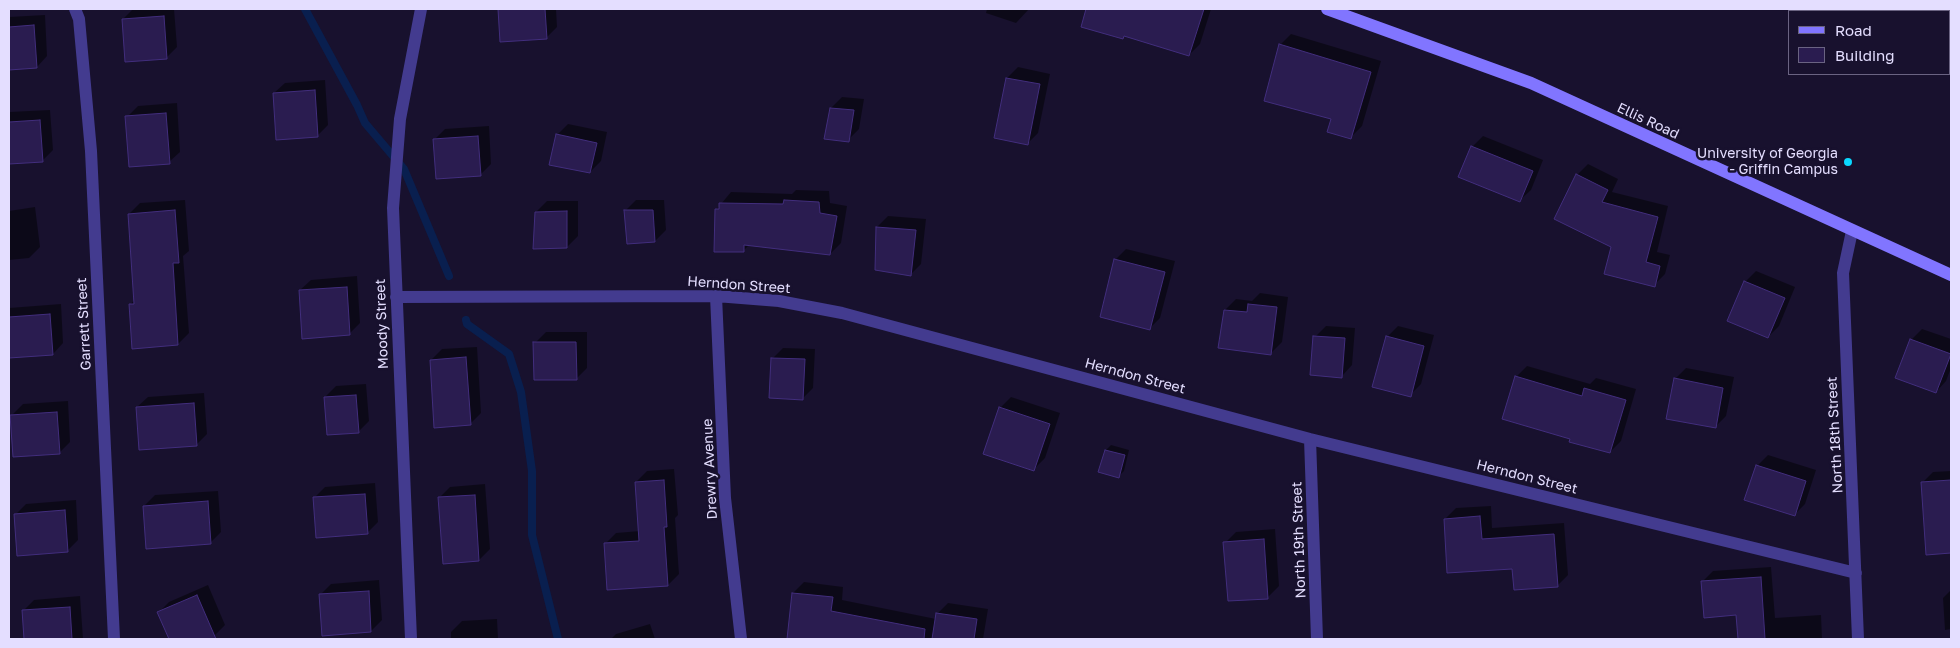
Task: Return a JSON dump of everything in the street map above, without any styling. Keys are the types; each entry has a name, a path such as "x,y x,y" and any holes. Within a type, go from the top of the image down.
{"street":[{"name":"Garrett Street","path":"75,9 80,19 91,151 114,639"},
{"name":"Moody Street","path":"410,639 393,208 400,119 421,9"},
{"name":"Ellis Road","path":"1327,9 1531,83 1951,275"},
{"name":"North 18th Street","path":"1852,231 1843,272 1858,639"},
{"name":"Herndon Street","path":"396,296 716,296 779,301 842,313 1310,439 1856,573"},
{"name":"Drewry Avenue","path":"716,296 725,498 741,639"},
{"name":"North 19th Street","path":"1310,439 1317,639"}],"building":[{"path":"498,9 545,9 547,39 500,42"},
{"path":"1086,9 1204,9 1189,56 1124,36 1123,39 1081,27"},
{"path":"164,16 167,59 125,62 122,19"},
{"path":"34,25 37,68 9,70 9,27"},
{"path":"1279,44 1371,72 1351,139 1327,132 1331,119 1264,101"},
{"path":"1006,78 1040,84 1028,145 994,138"},
{"path":"315,90 318,137 276,140 273,93"},
{"path":"830,108 854,110 849,142 824,139"},
{"path":"166,113 170,164 129,167 125,116"},
{"path":"40,120 43,162 9,164 9,122"},
{"path":"556,134 597,143 590,173 549,165"},
{"path":"478,136 481,176 436,179 433,139"},
{"path":"1471,146 1533,171 1520,202 1458,177"},
{"path":"1576,174 1608,190 1602,202 1658,217 1646,262 1660,266 1655,287 1604,274 1611,247 1554,219"},
{"path":"784,200 819,202 820,213 837,216 830,255 744,245 744,252 714,252 715,209 719,209 719,203 783,204"},
{"path":"175,210 179,263 173,263 178,345 132,349 129,304 134,304 128,214"},
{"path":"624,210 653,210 655,242 627,244"},
{"path":"567,211 567,248 533,249 535,212"},
{"path":"876,227 916,230 911,276 875,270"},
{"path":"1114,259 1165,272 1150,330 1100,317"},
{"path":"1744,281 1785,298 1768,338 1727,321"},
{"path":"347,287 350,335 302,339 299,290"},
{"path":"1248,304 1277,307 1271,355 1218,348 1224,310 1247,312"},
{"path":"50,314 53,355 9,358 9,317"},
{"path":"1313,336 1345,338 1342,378 1310,375"},
{"path":"1386,336 1424,346 1411,397 1372,387"},
{"path":"1910,339 1951,354 1936,393 1895,378"},
{"path":"533,342 576,342 577,380 534,380"},
{"path":"466,357 471,425 434,428 430,360"},
{"path":"771,358 805,359 803,400 769,398"},
{"path":"1515,376 1582,396 1584,388 1626,400 1610,453 1569,442 1570,439 1502,419"},
{"path":"1674,378 1723,388 1716,428 1666,419"},
{"path":"356,395 359,433 327,435 324,397"},
{"path":"194,403 197,446 139,450 136,407"},
{"path":"999,407 1050,424 1034,471 983,454"},
{"path":"57,412 60,454 13,457 10,415"},
{"path":"1105,450 1125,455 1119,478 1098,472"},
{"path":"1756,465 1806,481 1795,516 1744,500"},
{"path":"664,480 667,527 664,527 668,586 607,590 604,543 639,541 635,482"},
{"path":"1951,480 1951,553 1926,555 1921,482"},
{"path":"365,494 368,534 316,538 313,497"},
{"path":"475,495 479,561 443,564 438,497"},
{"path":"208,501 211,544 146,549 143,506"},
{"path":"65,510 68,552 17,556 14,514"},
{"path":"1480,516 1482,539 1554,534 1558,587 1514,590 1512,569 1447,573 1444,519"},
{"path":"1264,539 1268,599 1228,601 1223,542"},
{"path":"1761,577 1765,639 1738,639 1736,615 1704,618 1701,581"},
{"path":"369,591 371,632 322,636 319,594"},
{"path":"792,593 833,597 831,611 925,629 924,639 787,639"},
{"path":"197,595 216,639 169,639 157,612"},
{"path":"70,607 72,639 24,639 22,610"},
{"path":"936,613 977,619 974,639 932,639"}],"waterway":[{"path":"305,9 365,123 404,169 449,276"},
{"path":"466,320 467,324 509,354 521,392 532,471 532,535 558,639"}],"place":[{"name":"University of Georgia - Griffin Campus","path":"1848,162"}]}
